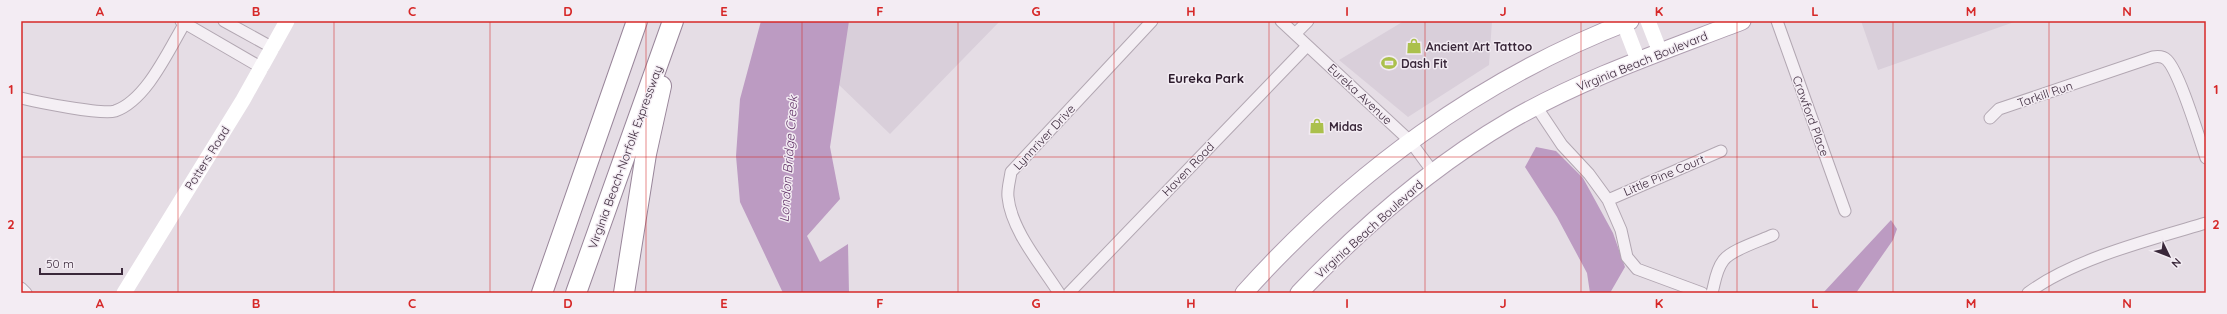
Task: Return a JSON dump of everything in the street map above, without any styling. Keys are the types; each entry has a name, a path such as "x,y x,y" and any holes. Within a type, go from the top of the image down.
{"highway":[{"path":"542,293 637,21"},
{"path":"624,293 646,154 674,21"},
{"name":"Virginia Beach-Norfolk Expressway","path":"576,293 674,21"}],"main road":[{"name":"Virginia Beach Boulevard","path":"1298,293 1385,211 1433,172 1498,128 1536,106 1585,83 1638,60 1742,21"},
{"path":"1244,293 1294,241 1329,209 1410,141 1455,110 1506,78 1572,45 1626,22"}],"street":[{"path":"224,21 273,48"},
{"name":"Potters Road","path":"124,293 262,68 287,21"},
{"name":"Lynnriver Drive","path":"1059,293 1019,230 1011,212 1008,196 1011,172 1152,21"},
{"name":"Eureka Avenue","path":"1281,21 1410,141 1433,172"},
{"path":"1295,34 1308,21"},
{"path":"1648,21 1660,52"},
{"name":"Crawford Place","path":"1777,21 1845,212"},
{"path":"21,98 99,112 114,111 139,96 152,78 184,22 262,68"},
{"path":"1626,22 1638,60"},
{"name":"Haven Road","path":"1068,293 1307,46"},
{"name":"Tarkill Run","path":"1990,118 1999,110 2153,57 2164,57 2169,62 2183,93 2206,158"},
{"path":"1536,106 1562,145 1589,174 1608,200 1621,230 1627,257 1631,264 1637,269 1698,292"},
{"name":"Little Pine Court","path":"1608,200 1721,151"},
{"path":"2028,293 2056,276 2076,267 2159,237 2206,223"},
{"path":"1712,293 1718,270 1725,259 1732,253 1773,235"},
{"path":"21,288 26,293"}],"shaded area":[{"path":"848,21 1000,21 890,134 836,82"},
{"path":"1404,21 1492,21 1489,65 1408,117 1339,60"},
{"path":"1861,21 2017,21 1878,70"}],"water":[{"name":"London Bridge Creek","path":"761,21 849,21 830,147 840,199 807,236 820,262 848,244 849,293 783,293 740,202 736,156 740,99"},
{"path":"1536,147 1556,151 1583,178 1613,233 1625,267 1610,293 1590,293 1587,273 1557,217 1525,167"},
{"path":"1891,220 1897,229 1893,240 1856,293 1823,293"}],"place":[{"name":"Ancient Art Tattoo","path":"1414,46"},
{"name":"Dash Fit","path":"1389,63"},
{"name":"Midas","path":"1317,126"}],"district":[{"name":"Eureka Park","path":"1206,78"}]}
